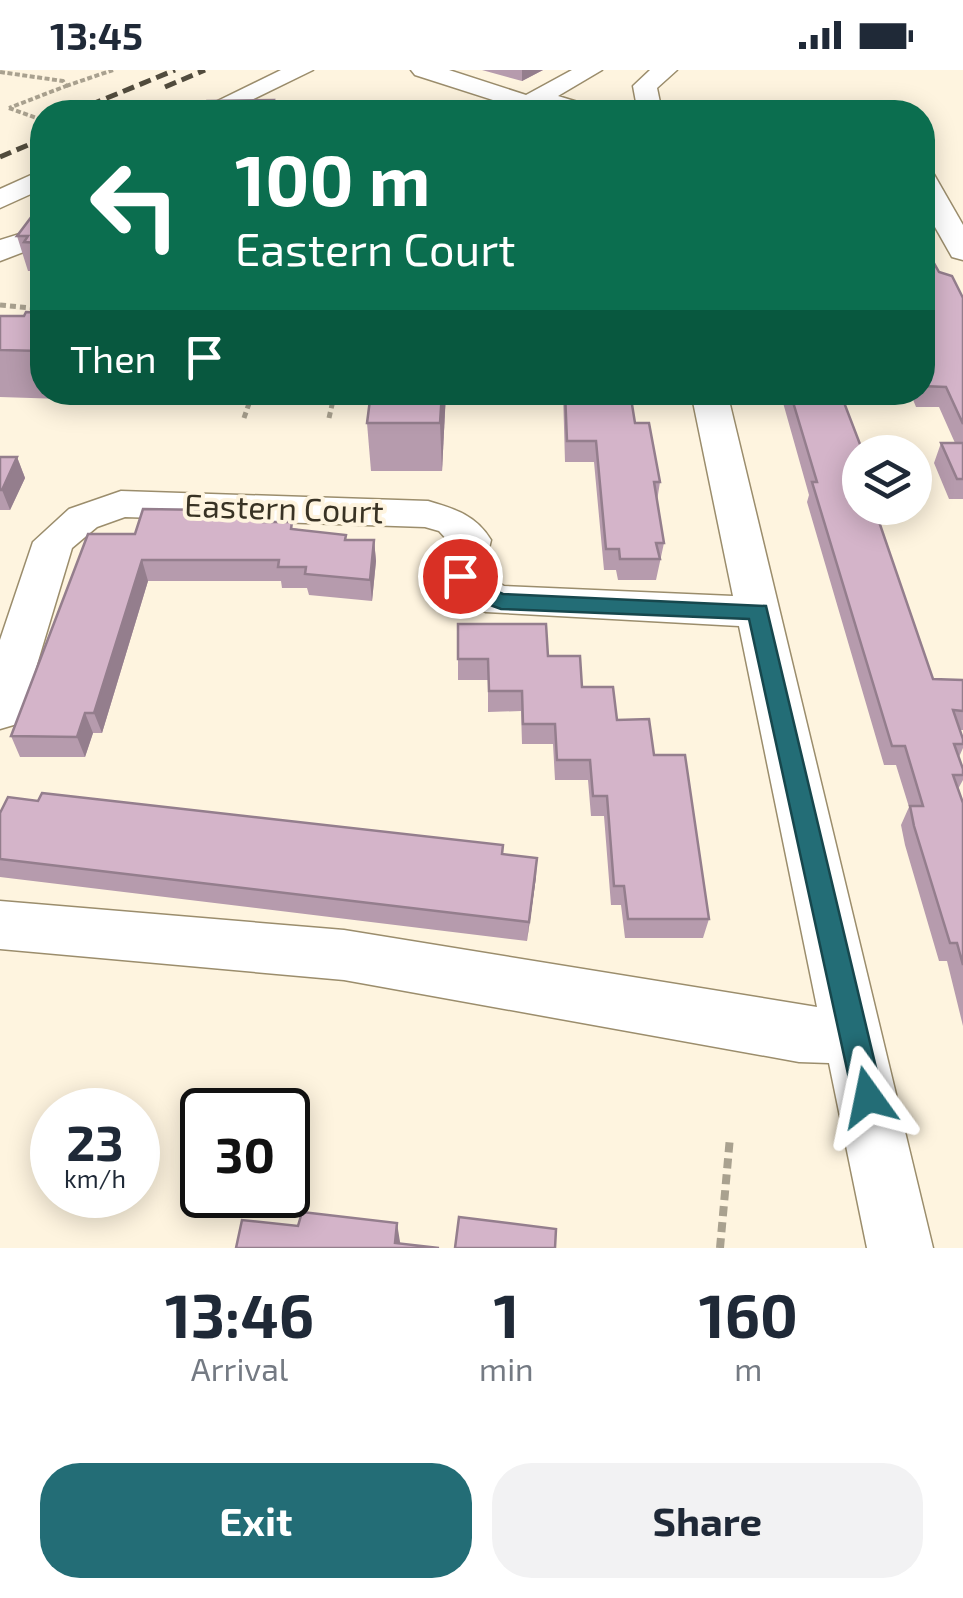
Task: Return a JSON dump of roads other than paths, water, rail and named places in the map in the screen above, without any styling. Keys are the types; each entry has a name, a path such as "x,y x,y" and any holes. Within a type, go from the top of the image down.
{"street":[{"path":"235,100 301,70"},
{"path":"423,70 527,100 628,85"},
{"path":"600,100 628,85"},
{"path":"935,181 963,251"},
{"path":"0,200 30,184"},
{"path":"0,252 30,238"},
{"path":"712,405 900,1248"},
{"name":"Eastern Court","path":"0,711 53,542 83,518 121,504 428,514 453,522 471,540 460,576 476,592 501,601 758,612"},
{"path":"0,925 344,955 799,1034 855,1036"}],"railway":[{"path":"102,100 175,70"},
{"path":"165,87 205,70"},
{"path":"0,157 30,144"}]}
